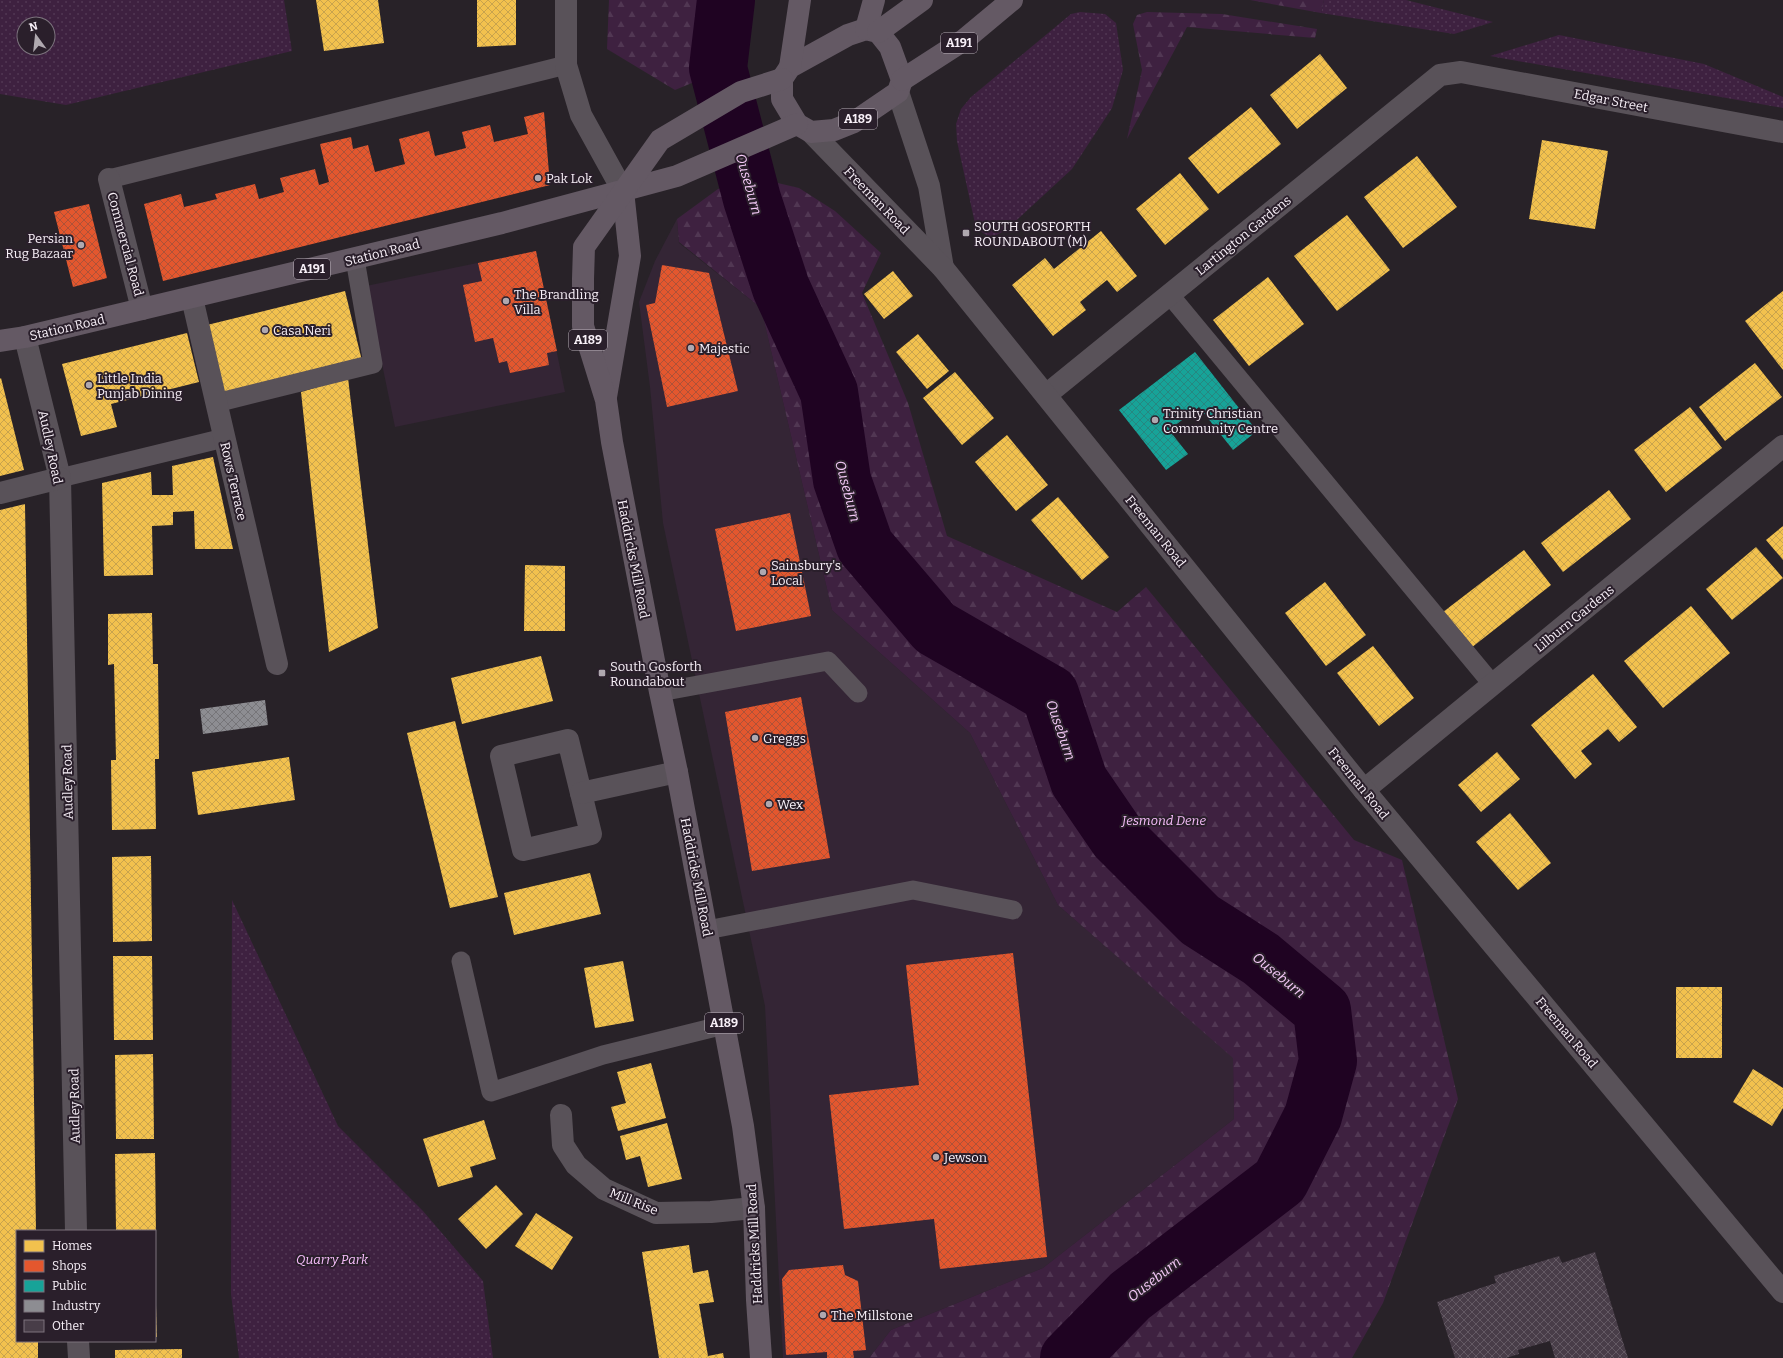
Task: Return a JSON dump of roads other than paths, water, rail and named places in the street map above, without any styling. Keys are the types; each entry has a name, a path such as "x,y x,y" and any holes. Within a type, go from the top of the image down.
{"main road":[{"path":"800,0 782,99 804,128"},
{"path":"872,30 874,0"},
{"path":"872,30 922,0"},
{"name":"A191","path":"900,86 964,40 1012,0"},
{"path":"872,30 890,47 900,86"},
{"name":"A189","path":"623,191 660,140 741,92 786,73 848,35 872,30"},
{"name":"A189","path":"623,191 678,176 756,141 804,128 834,130 854,122 900,86"},
{"name":"Station Road","path":"0,341 25,337 355,259 502,223 623,191"},
{"name":"Haddricks Mill Road","path":"606,400 630,256 623,191"},
{"name":"Haddricks Mill Road","path":"623,191 584,247 583,326 606,400 612,442 660,692 677,772 743,1126 754,1208 757,1300 761,1358"}],"street":[{"path":"566,0 566,65 581,115 623,191"},
{"name":"Edgar Street","path":"1440,75 1461,72 1783,132"},
{"name":"Lartington Gardens","path":"1046,395 1440,75"},
{"path":"900,86 929,186 942,268"},
{"name":"Freeman Road","path":"804,128 942,268 1364,790 1783,1292"},
{"name":"Commercial Road","path":"109,179 142,309"},
{"name":"Rows Terrace","path":"192,298 277,664"},
{"name":"Audley Road","path":"25,337 60,478 76,1230"},
{"name":"Lilburn Gardens","path":"1364,790 1783,446"},
{"path":"0,493 60,478"},
{"path":"568,740 581,793 591,834 523,850 501,756 568,740"},
{"path":"581,793 677,772"},
{"name":"Mill Rise","path":"561,1116 562,1145 576,1165 604,1189 656,1213 711,1212 754,1208"},
{"path":"78,1342 79,1358"}],"lane":[{"path":"109,179 566,65"},
{"path":"216,403 373,364 355,259"},
{"path":"1169,294 1493,685"},
{"path":"60,478 224,438"},
{"path":"660,692 828,661 858,693"},
{"path":"707,930 913,890 1013,910"},
{"path":"461,962 491,1092 603,1055 724,1025"}],"waterway":[{"name":"Ouseburn","path":"726,0 718,68 752,199 781,288 829,392 842,480 865,546 935,628 1050,694 1079,781 1118,838 1200,920 1261,959 1322,1010 1328,1061 1313,1116 1280,1181 1130,1296 1069,1358"}],"place":[{"name":"Pak Lok","path":"538,178"},
{"name":"SOUTH GOSFORTH ROUNDABOUT (M)","path":"966,233"},
{"name":"Persian Rug Bazaar","path":"81,245"},
{"name":"The Brandling Villa","path":"506,301"},
{"name":"Casa Neri","path":"265,330"},
{"name":"Majestic","path":"691,348"},
{"name":"Little India Punjab Dining","path":"89,385"},
{"name":"Trinity Christian Community Centre","path":"1155,420"},
{"name":"Sainsbury's Local","path":"763,572"},
{"name":"South Gosforth Roundabout","path":"602,673"},
{"name":"Greggs","path":"755,738"},
{"name":"Wex","path":"769,804"},
{"name":"Jewson","path":"936,1157"},
{"name":"The Millstone","path":"823,1315"}],"park label":[{"name":"Jesmond Dene","path":"1164,820"},
{"name":"Quarry Park","path":"332,1259"}]}
